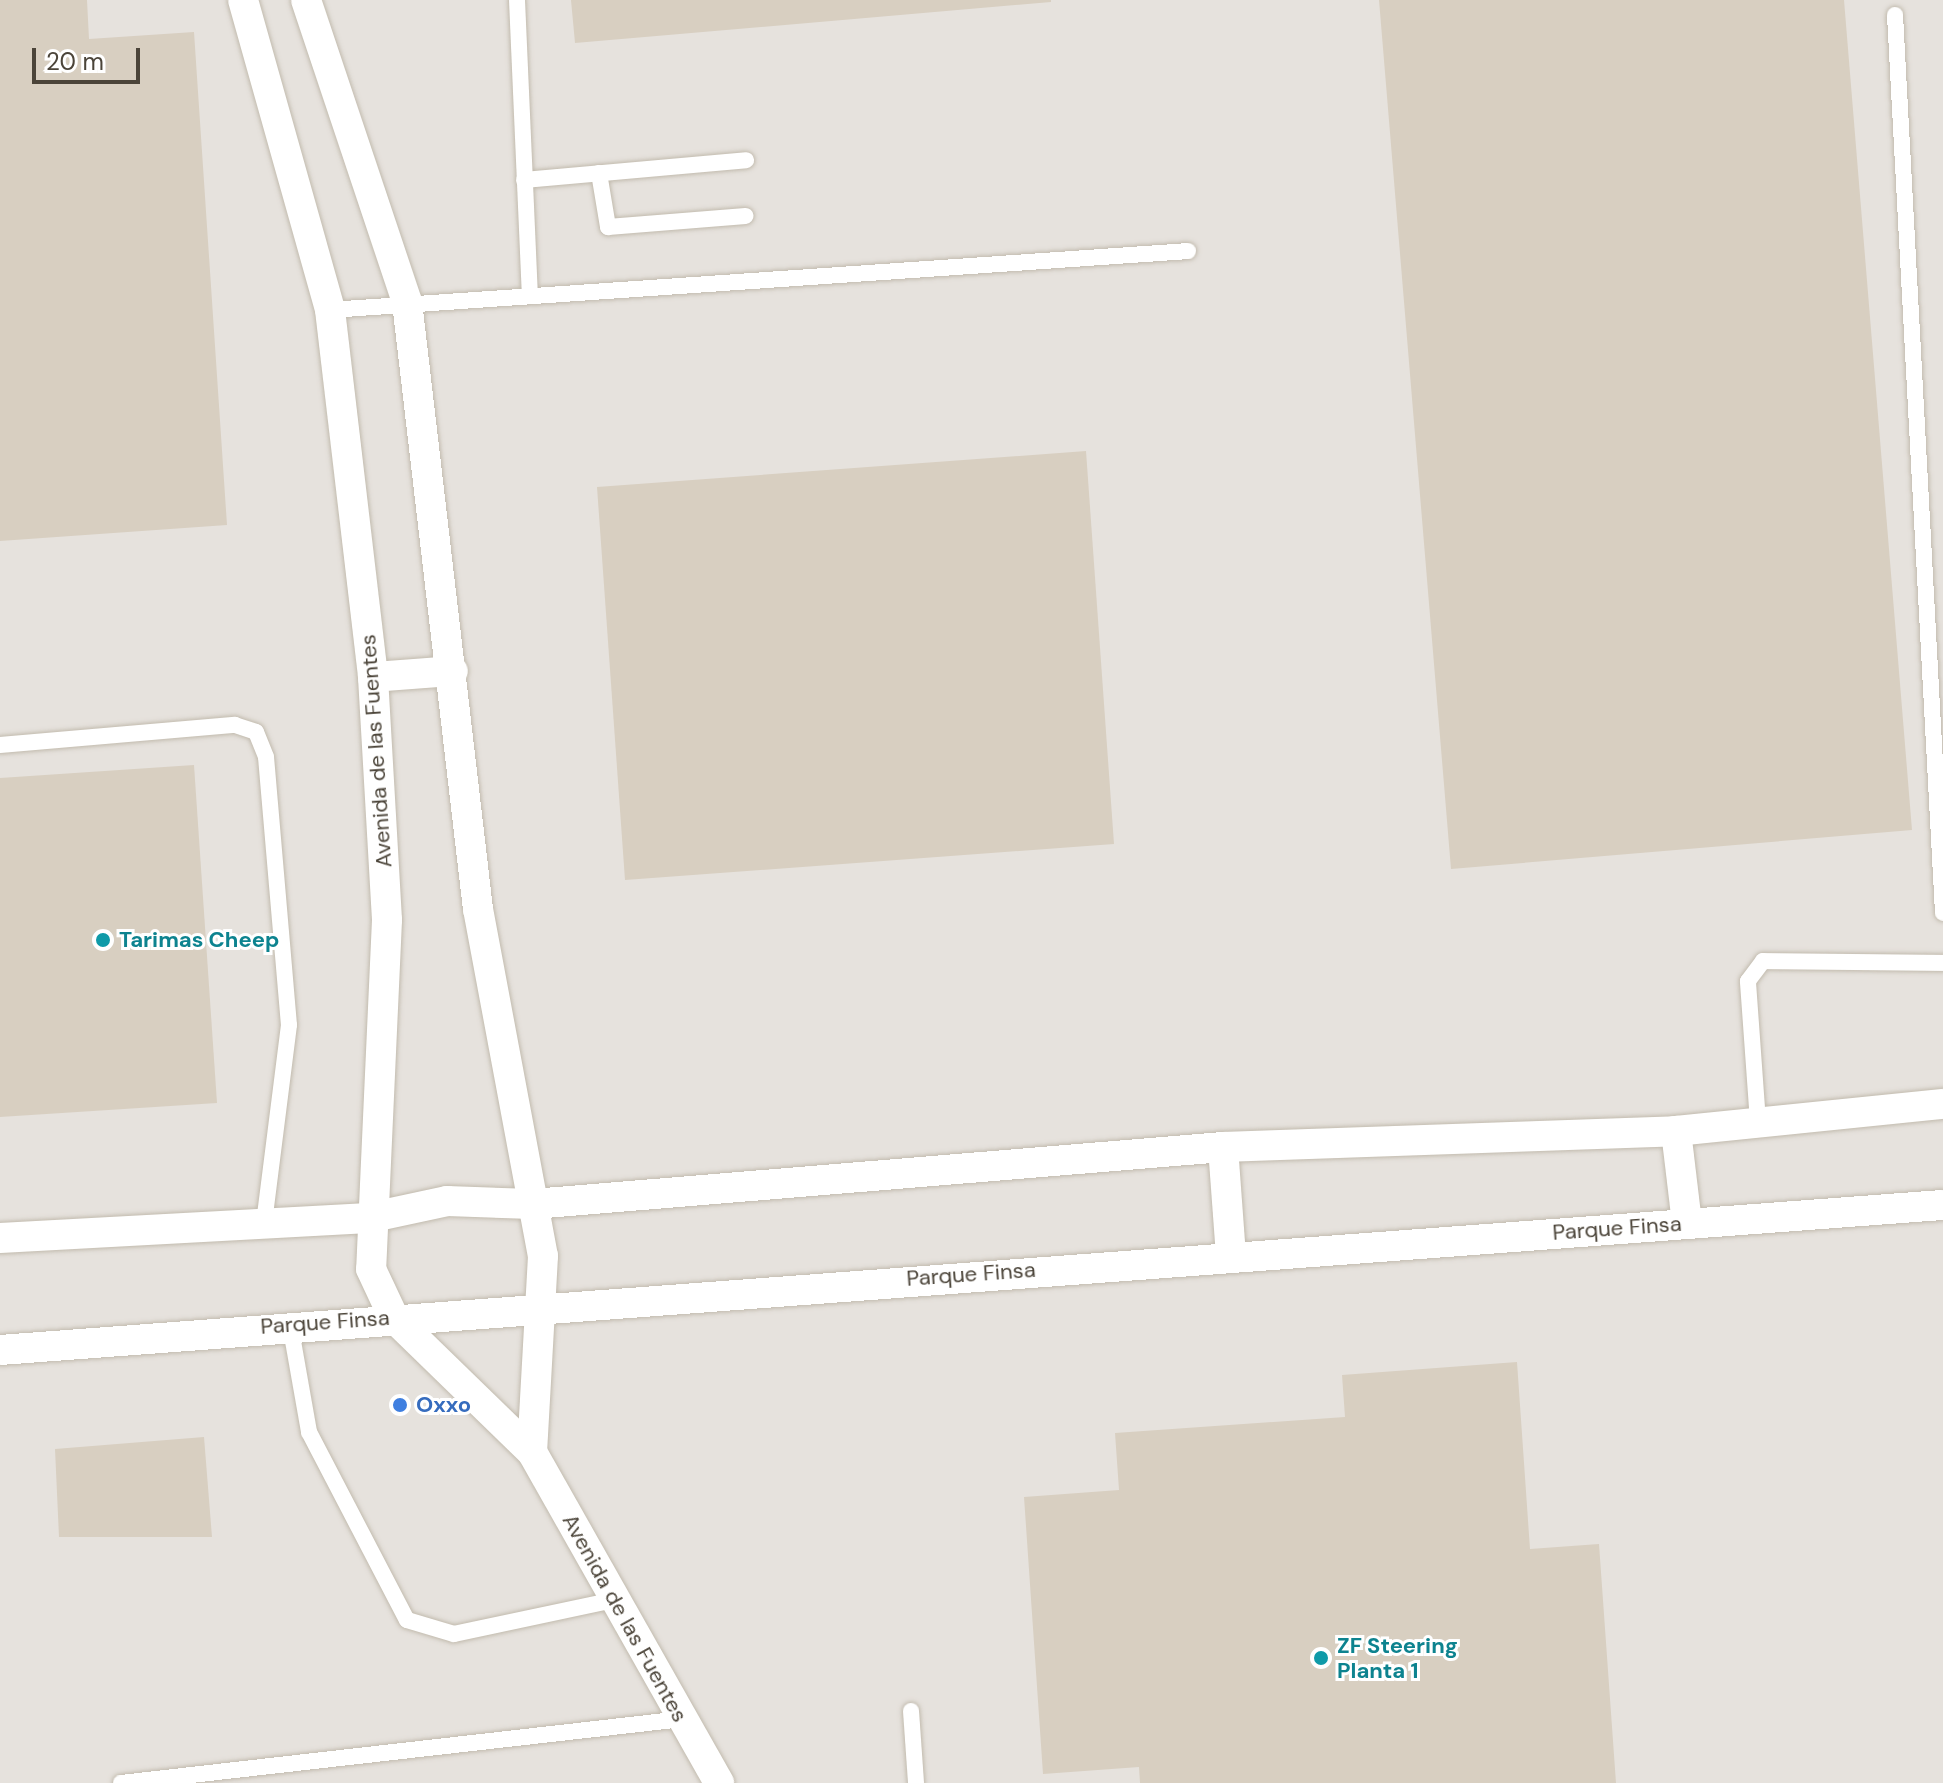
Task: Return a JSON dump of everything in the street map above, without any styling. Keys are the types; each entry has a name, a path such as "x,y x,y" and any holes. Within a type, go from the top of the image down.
{"street":[{"name":"Avenida de las Fuentes","path":"243,0 330,310 373,677 387,920 368,1218 371,1269 394,1318 532,1452 719,1783"},
{"path":"306,0 407,302 453,671 478,909 543,1256 532,1452"},
{"path":"373,677 453,671"},
{"path":"0,1238 368,1218 447,1201 533,1204 1223,1147 1676,1131 1943,1104"},
{"path":"1676,1131 1687,1223"},
{"path":"1223,1147 1231,1256"},
{"name":"Parque Finsa","path":"0,1350 290,1324 394,1318 461,1319 540,1305 1943,1205"}],"lane":[{"path":"517,0 530,293"},
{"path":"1895,15 1943,913"},
{"path":"524,180 746,160"},
{"path":"599,173 608,227 746,216"},
{"path":"330,310 530,293 1188,251"},
{"path":"0,745 235,725 256,732 266,757 289,1025 264,1223"},
{"path":"1758,1122 1748,981 1763,961 1943,963"},
{"path":"290,1324 309,1432 407,1620 454,1634 614,1600"},
{"path":"911,1711 916,1783"},
{"path":"121,1783 683,1719"}],"shaded area":[{"path":"0,0 1943,0 1943,1783 0,1783"}],"building":[{"path":"0,0 87,0 89,39 194,32 227,525 0,541"},
{"path":"571,0 1051,0 1051,2 575,43"},
{"path":"1379,0 1844,0 1912,830 1451,869"},
{"path":"1086,451 1114,844 625,880 597,487"},
{"name":"Tarimas Cheep","path":"194,765 217,1103 0,1117 0,778"},
{"name":"ZF Steering Planta 1","path":"1517,1362 1530,1549 1599,1544 1616,1783 1140,1783 1139,1767 1043,1774 1024,1497 1119,1490 1115,1433 1345,1417 1342,1375"},
{"path":"204,1437 212,1537 59,1537 55,1449"}],"place":[{"name":"Tarimas Cheep","path":"103,940"},
{"name":"Oxxo","path":"400,1405"},
{"name":"ZF Steering Planta 1","path":"1321,1658"}]}
